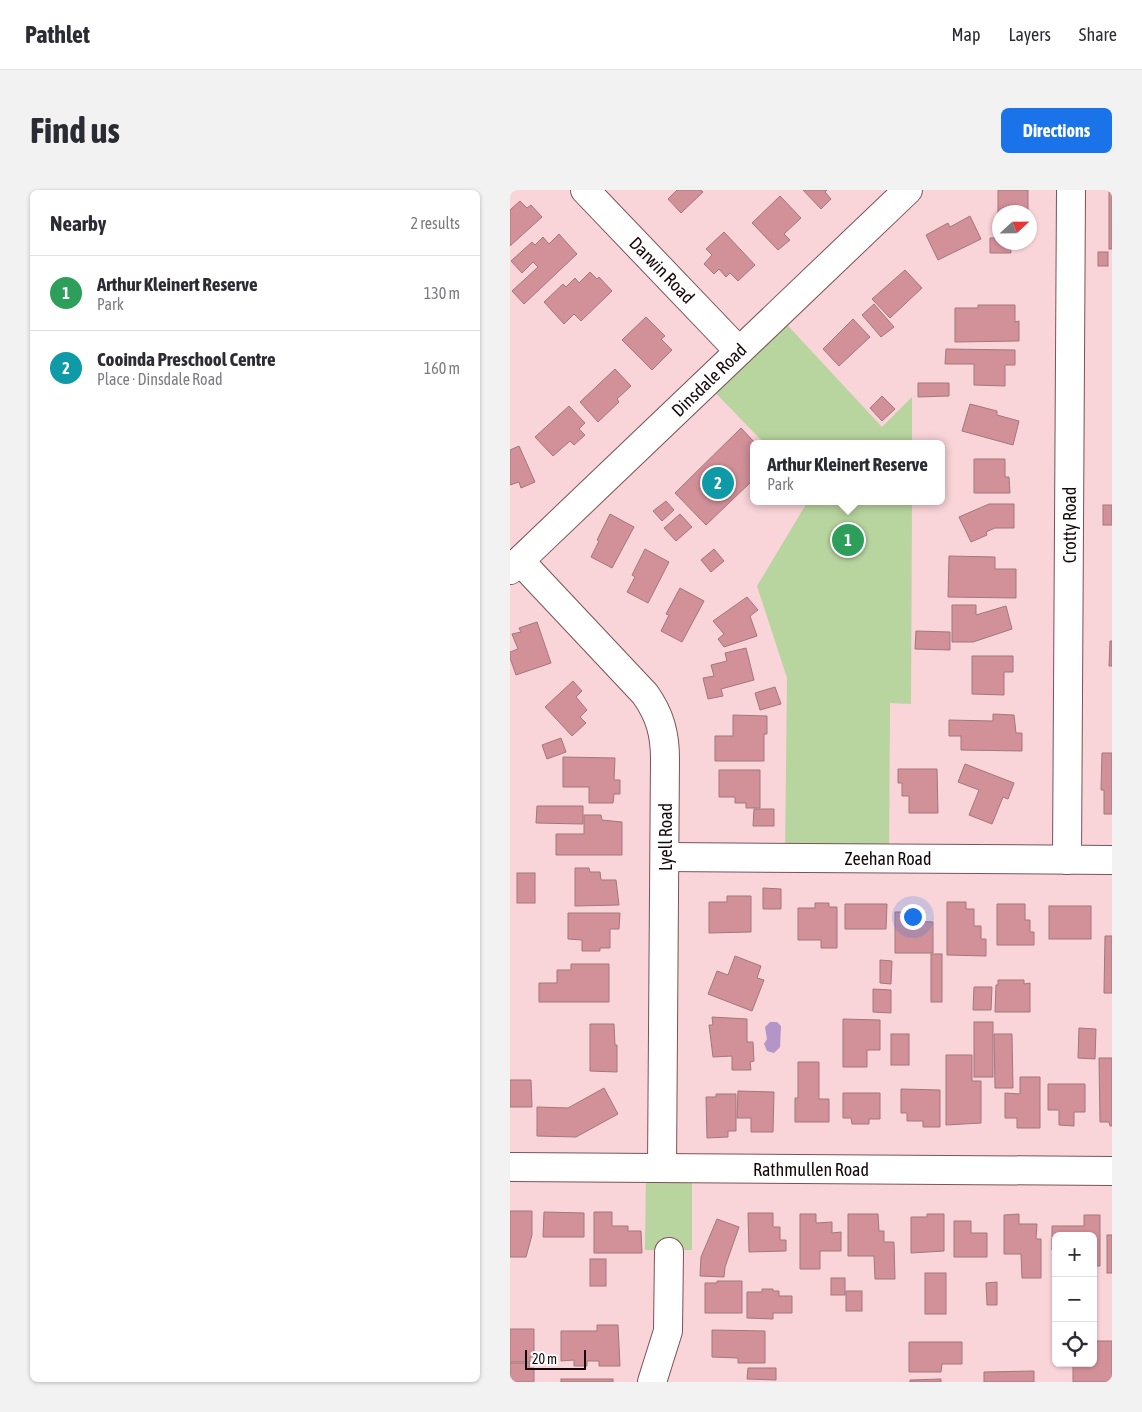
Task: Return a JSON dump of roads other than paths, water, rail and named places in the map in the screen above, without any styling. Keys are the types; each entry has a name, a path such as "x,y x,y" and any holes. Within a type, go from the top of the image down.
{"street":[{"name":"Darwin Road","path":"585,190 739,351"},
{"name":"Dinsdale Road","path":"515,565 908,190"},
{"name":"Crotty Road","path":"1066,860 1071,190"},
{"name":"Lyell Road","path":"515,565 635,683 653,705 664,731 665,857 662,1168"},
{"name":"Zeehan Road","path":"665,857 1112,860"},
{"name":"Rathmullen Road","path":"510,1167 1112,1170"},
{"path":"652,1382 668,1331 669,1252"}],"place":[{"name":"Cooinda Preschool Centre","path":"718,483"},
{"name":"Arthur Kleinert Reserve","path":"848,540"}]}
